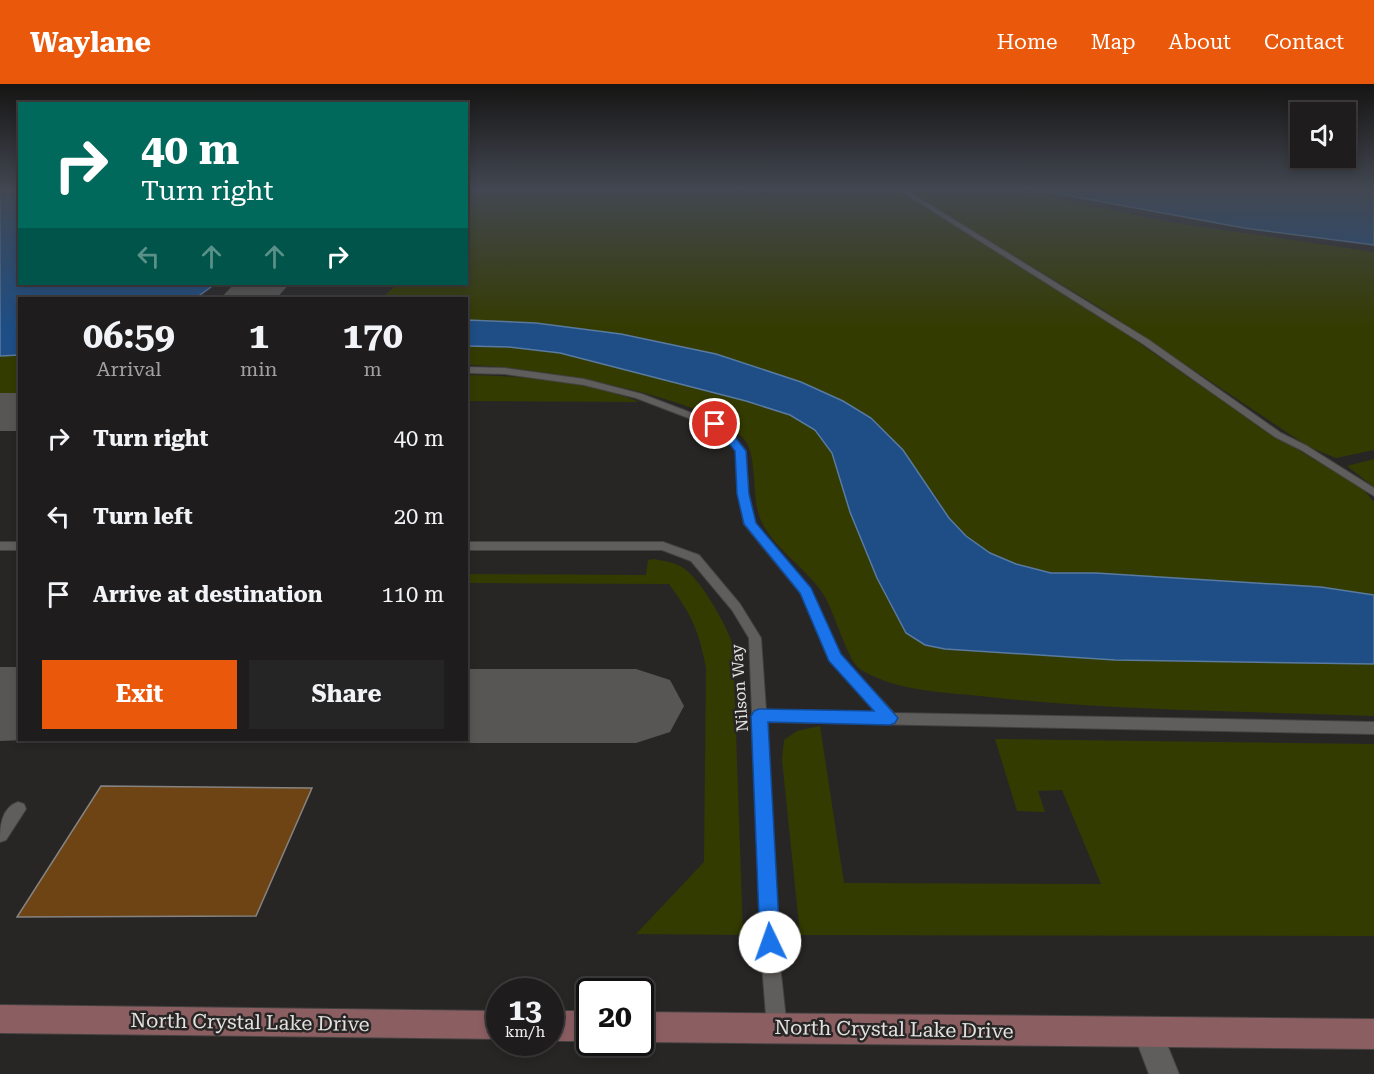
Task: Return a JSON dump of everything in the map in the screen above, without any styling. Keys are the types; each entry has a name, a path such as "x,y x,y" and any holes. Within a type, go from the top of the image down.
{"main road":[{"name":"North Crystal Lake Drive","path":"0,1019 486,1025"},
{"name":"North Crystal Lake Drive","path":"654,1027 1374,1034"}],"street":[{"path":"1148,1032 1164,1074"}],"lane":[{"path":"976,236 1146,342 1278,435 1304,448 1374,493"},
{"path":"468,370 505,371 584,382 639,396 715,424 741,451 743,494 750,524 806,592 834,657 890,718"},
{"path":"0,546 18,546"},
{"name":"Nilson Way","path":"468,546 663,546 695,558 736,606 755,638 771,965 777,1028"},
{"path":"759,716 1374,728"},
{"path":"0,835 18,809"}],"green space":[{"path":"468,236 973,236 1087,307 1259,426 1363,489 1374,502 1374,595 1321,587 1096,573 1051,573 1016,564 990,553 966,536 949,518 935,495 843,401 801,382 716,354 621,334 536,323 468,320 468,297 383,297 396,285 468,285"},
{"path":"982,236 1266,236 1374,252 1374,450 1336,458 1309,447 1099,307"},
{"path":"468,346 509,347 560,353 746,401 790,415 815,430 832,453 850,512 877,578 906,633 925,645 945,649 1115,660 1374,664 1374,716 1078,705 950,693 888,682 860,669 855,664 825,597 766,529 757,509 751,455 744,439 724,423 655,396 571,377 468,365"},
{"path":"18,355 18,396 0,396 0,356"},
{"path":"468,375 532,378 576,384 639,402 468,401"},
{"path":"1374,459 1374,487 1347,466"},
{"path":"654,559 682,567 697,581 719,615 733,646 743,935 636,934 704,862 706,668 693,623 669,584 468,583 468,574 646,575 648,560"},
{"path":"820,726 844,883 1101,884 1062,790 1038,791 1045,812 1017,811 995,739 1374,744 1374,936 800,935 782,759 784,740 797,731"}],"water":[{"path":"0,236 18,236 18,285 214,285 197,297 18,297 18,355 0,356"},
{"path":"1307,236 1374,236 1374,245"},
{"path":"468,320 536,323 621,334 716,354 801,382 843,401 871,418 903,450 949,518 966,536 990,553 1016,564 1051,573 1096,573 1321,587 1374,595 1374,664 1115,660 945,649 925,645 906,633 877,578 850,512 832,453 815,430 790,415 746,401 560,353 509,347 468,346"}],"building":[{"path":"101,786 312,788 256,916 17,917"}],"taxiway":[{"path":"247,297 264,285"},
{"path":"0,412 18,412"},
{"path":"0,704 18,704"},
{"path":"468,706 636,706"}],"route":[{"path":"715,424 741,451 743,494 750,524 806,592 834,657 890,718 759,716 770,942"}]}
